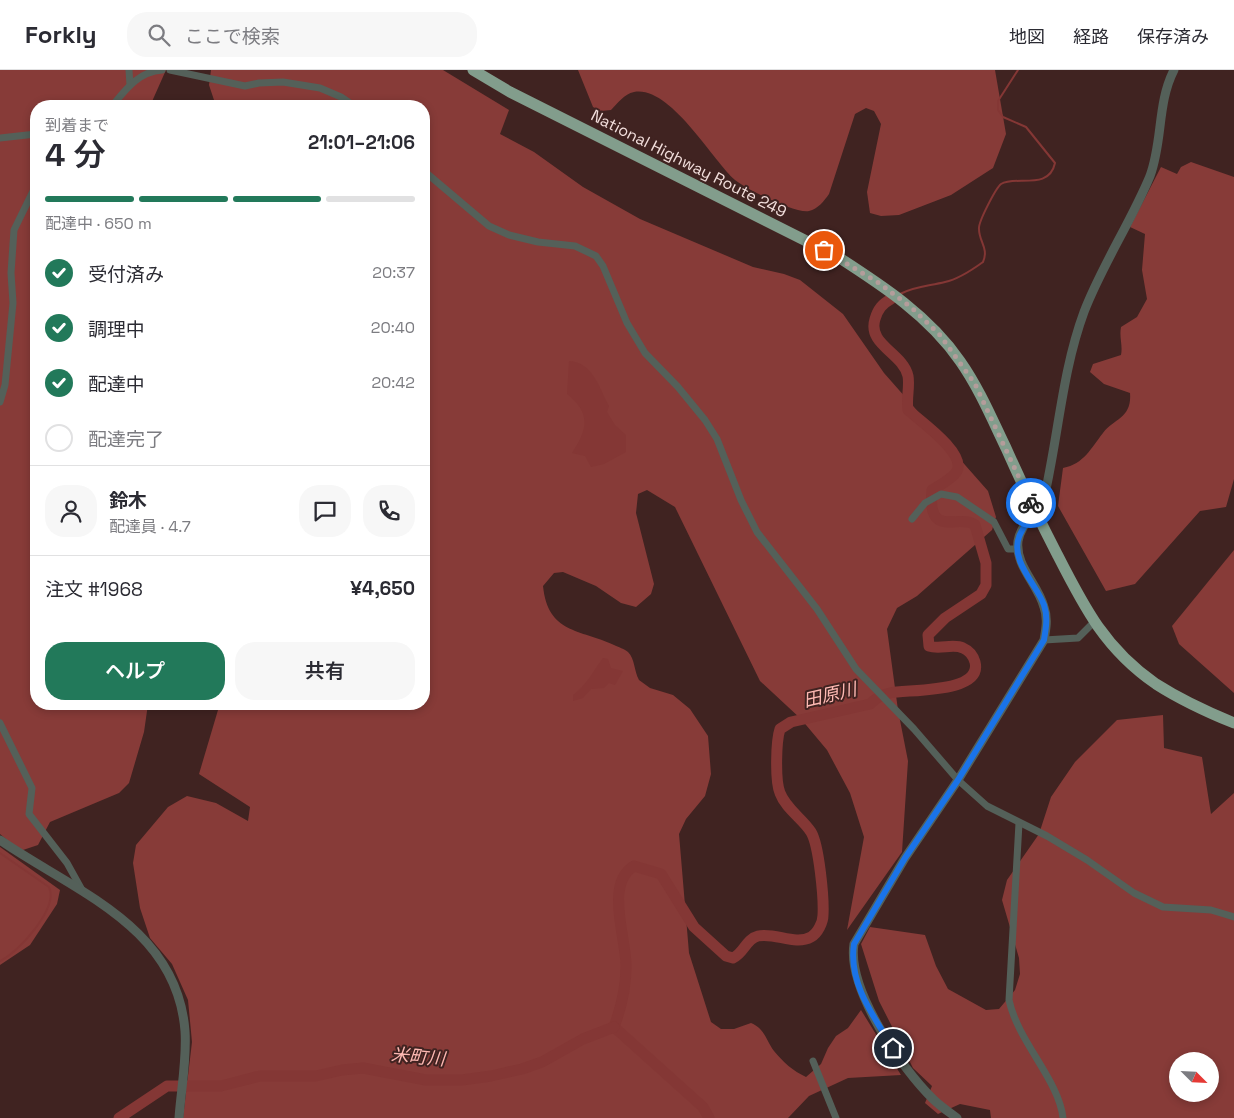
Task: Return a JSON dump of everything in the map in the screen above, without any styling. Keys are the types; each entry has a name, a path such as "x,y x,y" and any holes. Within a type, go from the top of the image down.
{"highway":[{"name":"National Highway Route 249","path":"473,70 510,92 838,257 879,283 912,308 940,335 975,384 1035,510 1093,623 1132,664 1155,683 1178,698 1234,723"}],"street":[{"path":"129,70 130,85"},
{"path":"117,100 142,75 162,70"},
{"path":"170,70 245,86 259,83 283,82 320,88 345,100"},
{"path":"957,1118 933,1100 912,1076 893,1048 861,995 853,952 862,927 900,866 958,780 1044,640 1047,626 1044,607 1020,560 1018,538 1046,490 1066,376 1079,328 1092,293 1150,175 1158,148 1165,93 1174,70"},
{"path":"0,138 30,135"},
{"path":"430,176 479,219 496,229 509,235 538,242 575,246 596,256 603,266 627,323 644,353 678,387 705,420 717,439 741,500 757,532 817,609 856,670 914,729 958,780 987,806 1047,836 1087,860 1134,893 1163,907 1211,910 1234,917"},
{"path":"0,402 5,385 13,303 11,273 14,230 30,197"},
{"path":"912,519 925,504 941,494 957,497 994,522 1008,550 1018,549"},
{"path":"1044,640 1078,638 1093,623"},
{"path":"0,723 32,788 29,814 67,863 82,890"},
{"path":"1019,823 1008,1000 1012,1017 1056,1095 1063,1118"},
{"path":"0,840 82,890 126,921 150,944 164,963 172,979 185,1031 179,1118"},
{"path":"813,1061 836,1118"}],"shaded area":[{"path":"0,70 166,70 153,100 30,100 30,710 147,710 144,732 129,783 119,793 50,822 38,845 20,851 0,834"},
{"path":"211,70 443,70 509,110 500,134 534,152 583,187 640,219 753,267 784,274 800,280 843,314 884,373 988,491 996,517 992,530 917,596 897,608 887,629 898,710 908,761 902,852 847,930 864,837 850,793 827,750 801,719 760,681 675,507 647,490 638,494 636,513 654,584 651,594 636,607 621,603 596,586 563,572 554,573 543,586 546,602 551,613 559,622 568,628 627,651 632,658 639,680 650,688 673,695 690,709 708,736 711,774 705,796 686,819 679,834 689,953 711,1022 721,1029 734,1029 751,1023 756,1025 781,1059 806,1077 821,1064 836,1036 848,1028 861,1010 901,1075 848,1078 809,1096 788,1118 183,1118 192,1042 188,1000 172,964 150,938 140,908 133,863 136,845 168,807 187,796 216,803 248,821 250,807 199,774 218,710 430,710 430,100 214,100 209,85"},
{"path":"578,70 995,70 1006,134 993,168 951,195 899,215 881,216 870,213 867,192 881,124 874,111 866,108 855,114 829,194 815,208 803,211 771,200 735,180 676,112 662,100 648,93 630,93 621,99 611,110 601,111 593,107"},
{"path":"1191,162 1234,177 1234,479 1226,507 1200,511 1135,584 1106,591 1058,506 1063,468 1082,459 1103,433 1126,413 1130,401 1130,393 1104,384 1090,372 1093,364 1121,355 1121,327 1137,317 1147,299 1142,270 1145,234 1130,227 1161,167 1177,174 1181,167"},
{"path":"569,361 577,362 590,371 609,406 607,412 615,425 626,435 626,452 604,464 591,467 585,456 572,453 584,429 584,422 580,408 567,394"},
{"path":"1234,550 1234,693 1179,644 1172,626"},
{"path":"603,658 608,659 611,668 623,671 615,685 609,683 604,688 591,689 583,698 573,701 573,695 586,682"},
{"path":"1163,715 1164,748 1202,757 1211,814 1234,793 1234,1118 991,1118 990,1110 960,1104 938,1114 925,1103 932,1086 913,1068 879,1001 861,944 870,927 925,935 936,966 948,989 986,1010 999,1009 1015,990 1020,974 1019,958 1002,900 1007,880 1039,834 1051,797 1075,762 1117,720"},
{"path":"0,847 60,890 57,904 30,945 0,965"}],"waterway":[{"name":"田原川","path":"900,294 955,279 983,262 985,253 979,234 979,225 988,205 1001,184 1015,181 1039,180 1052,172 1055,163 1026,127 1003,117 998,110 998,101 1018,70"},
{"name":"田原川","path":"614,1027 623,998 626,975 619,913 620,886 625,874 634,866 661,874 694,927 726,956 733,958 737,956 751,940 758,936 765,935 792,940 811,937 818,930 823,918 819,859 811,832 786,804 778,787 777,761 780,729 791,722 870,704 887,694 956,685 967,680 974,672 975,662 971,654 965,649 955,646 929,646 928,635 945,618 981,594 986,585 986,563 975,525 968,522 946,522 939,520 934,515 932,490 955,474 958,464 955,455 949,447 908,410 908,376 905,368 876,336 874,328 876,315 881,307 891,299"},
{"path":"0,853 49,887 51,896 43,918 35,929 17,949 0,961"},
{"name":"米町川","path":"614,1027 703,1107 709,1118"},
{"name":"米町川","path":"119,1118 167,1086 221,1086 260,1076 316,1076 342,1070 363,1068 426,1080 462,1080 491,1076 542,1062 583,1039 614,1027"}],"way so far":[{"path":"824,250 879,283 912,308 940,335 975,384 1031,503"}],"route":[{"path":"893,1048 861,995 853,960 854,944 862,927 905,858 958,780 1033,661 1044,640 1047,626 1044,607 1039,593 1018,555 1018,538 1035,510 1031,503"}]}
